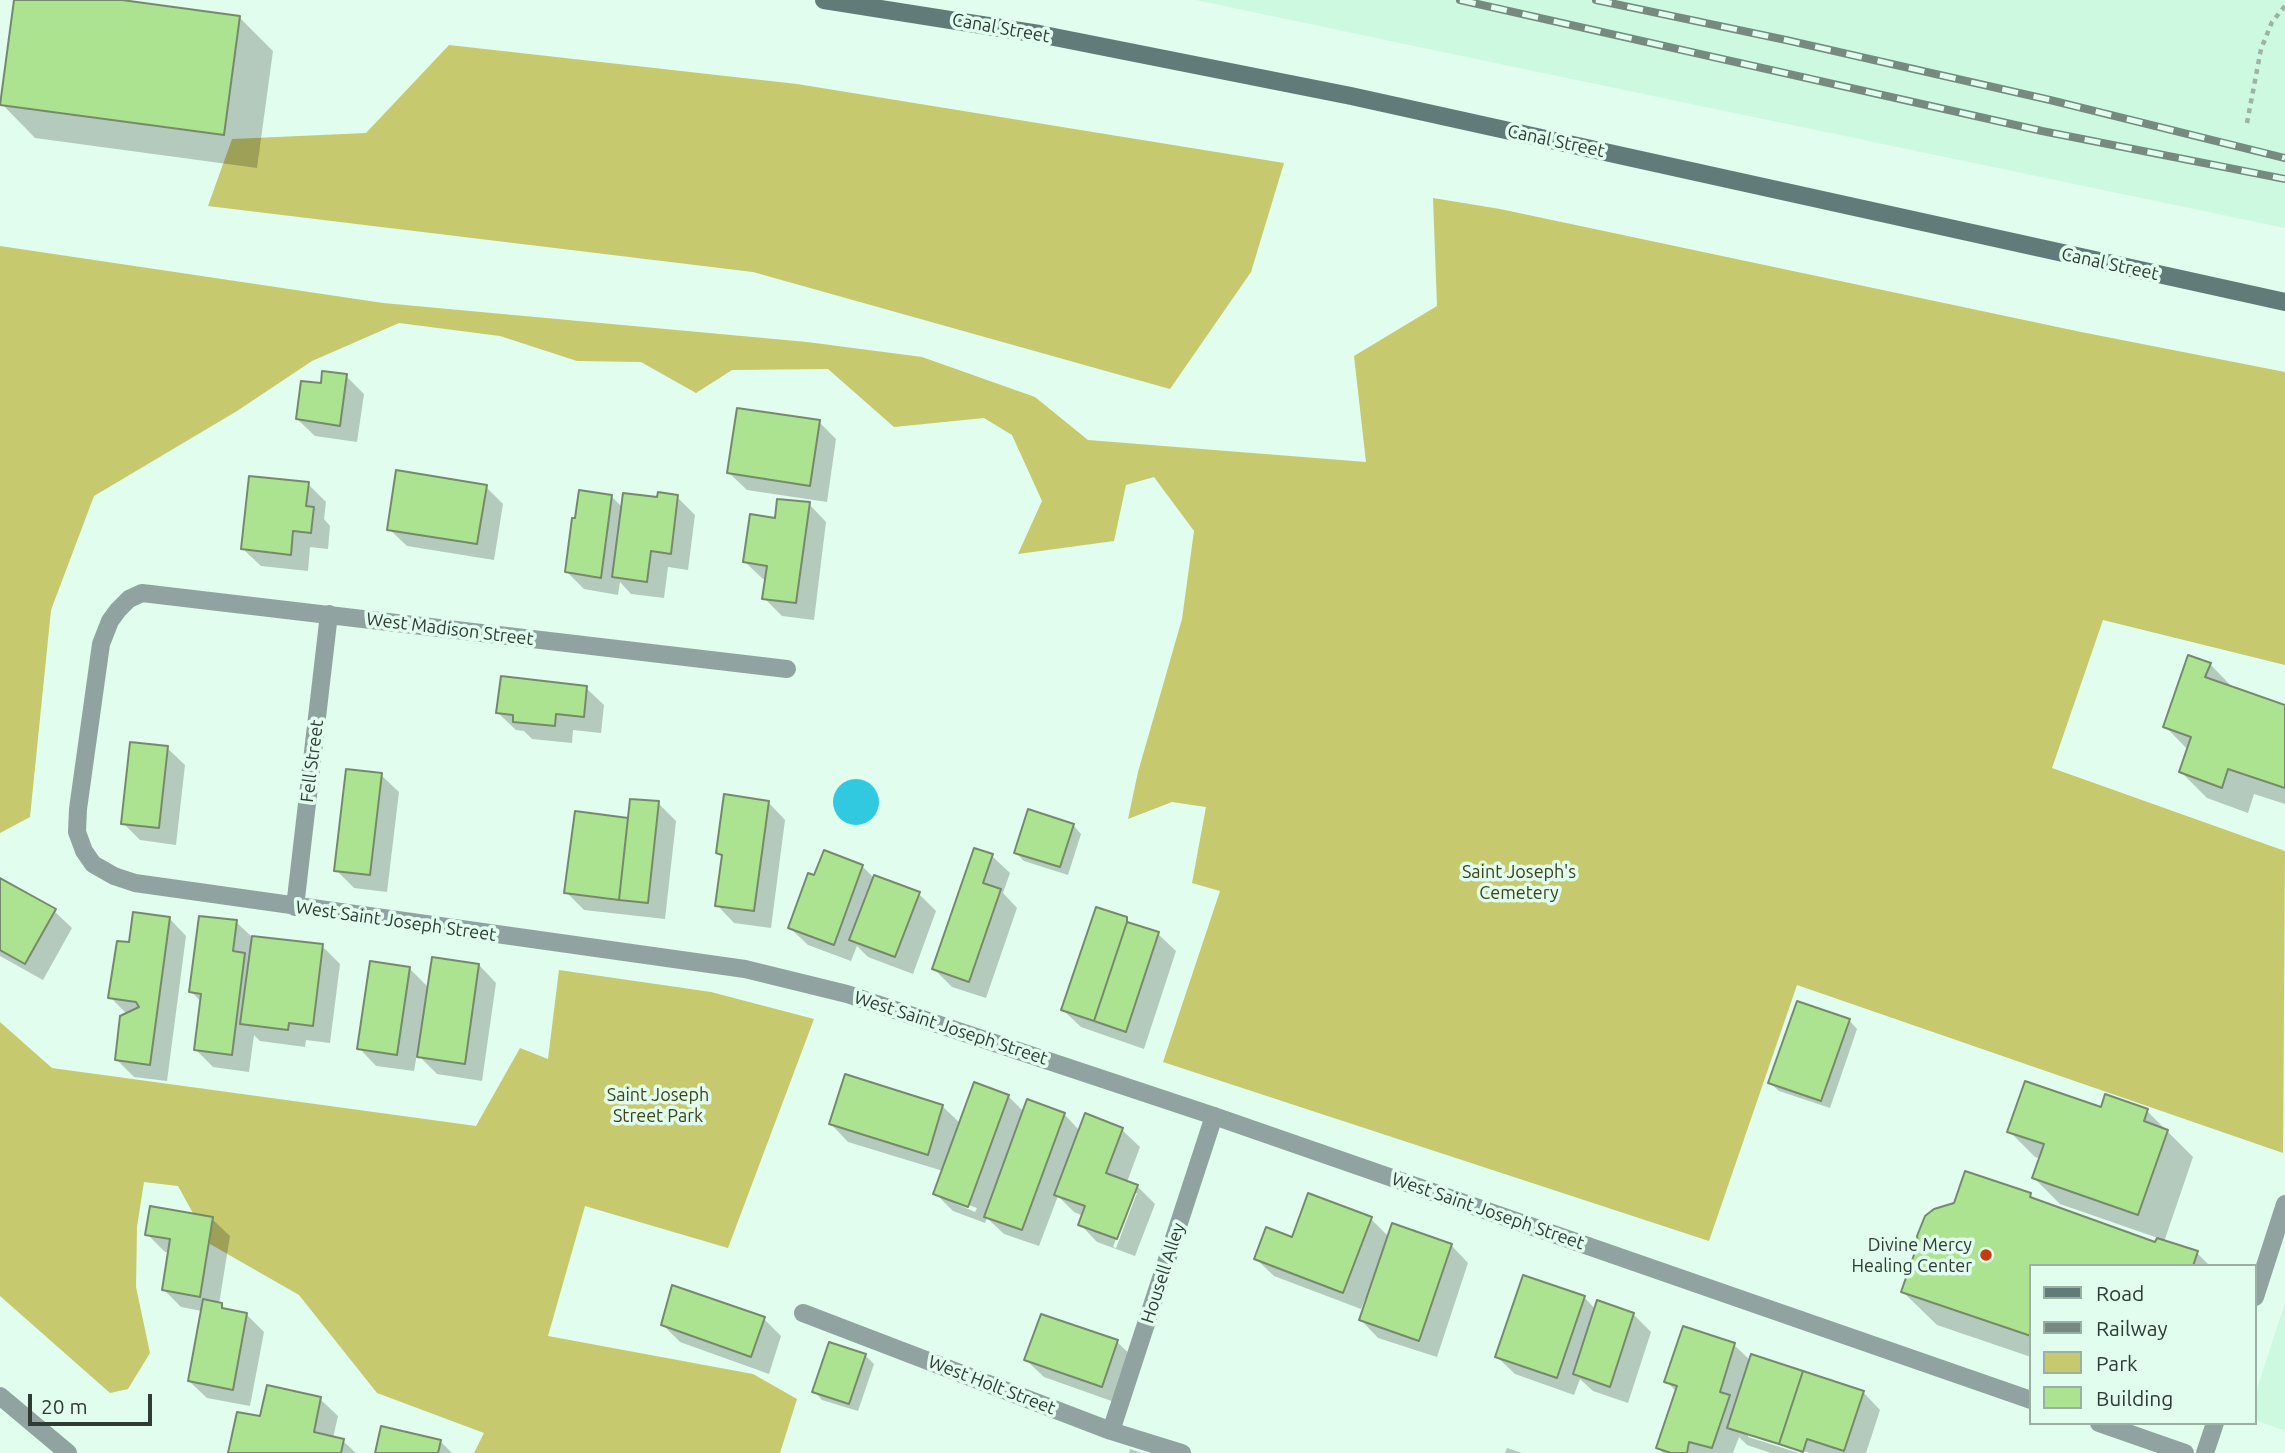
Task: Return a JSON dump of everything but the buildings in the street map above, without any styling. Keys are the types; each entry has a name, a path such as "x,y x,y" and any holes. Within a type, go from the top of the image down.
{"street":[{"name":"Canal Street","path":"824,0 1039,34 1351,96 2285,302"},
{"name":"West Madison Street","path":"118,610 129,599 142,593 150,593 787,669"},
{"name":"West Saint Joseph Street","path":"118,610 110,621 101,644 77,821 84,851 93,864 104,871 135,883 776,975 889,1007 1214,1116 2030,1400"},
{"name":"Fell Street","path":"295,907 329,614"},
{"name":"Housell Alley","path":"1111,1431 1214,1116"},
{"path":"2257,1291 2285,1204"},
{"name":"West Holt Street","path":"803,1313 1111,1431 1182,1453"},
{"path":"0,1396 68,1453"},
{"path":"2105,1425 2185,1453"},
{"path":"2205,1453 2214,1425"}],"path":[{"path":"2247,123 2261,49 2272,22 2285,6"}],"shaded area":[{"path":"1196,0 2285,0 2285,228 1476,59"},
{"path":"2285,1303 2285,1431 2257,1421 2257,1389"}],"green space":[{"path":"449,45 797,84 1284,163 1251,272 1170,389 753,272 208,206 232,139 366,133"},
{"name":"Saint Joseph's Cemetery","path":"1433,198 1500,209 2081,332 2285,372 2285,665 2103,620 2052,768 2285,851 2283,1153 1797,985 1709,1241 1163,1062 1220,891 1192,883 1206,807 1172,802 1128,819 1138,772 1182,619 1194,531 1154,477 1126,485 1114,541 1018,554 1042,501 1012,435 984,418 894,427 828,369 732,370 696,393 641,362 577,361 500,336 399,323 312,361 237,411 94,496 51,610 30,817 0,833 0,246 383,303 807,342 922,357 1035,397 1088,440 1366,462 1354,356 1437,306"},
{"name":"Saint Joseph Street Park","path":"559,970 711,992 814,1019 728,1248 585,1206 548,1336 753,1374 797,1399 780,1453 474,1453 484,1433 377,1393 299,1295 210,1244 178,1186 144,1182 137,1227 136,1287 150,1353 128,1389 110,1393 0,1296 0,1022 52,1068 476,1126 520,1048 548,1059"}],"water":[{"path":"856,779 872,786 879,802 872,818 856,825 840,818 833,802 840,786"}],"railway":[{"path":"1460,0 2042,131 2285,179"},
{"path":"1596,0 2050,100 2285,158"}],"place":[{"name":"Divine Mercy Healing Center","path":"1986,1255"}]}
